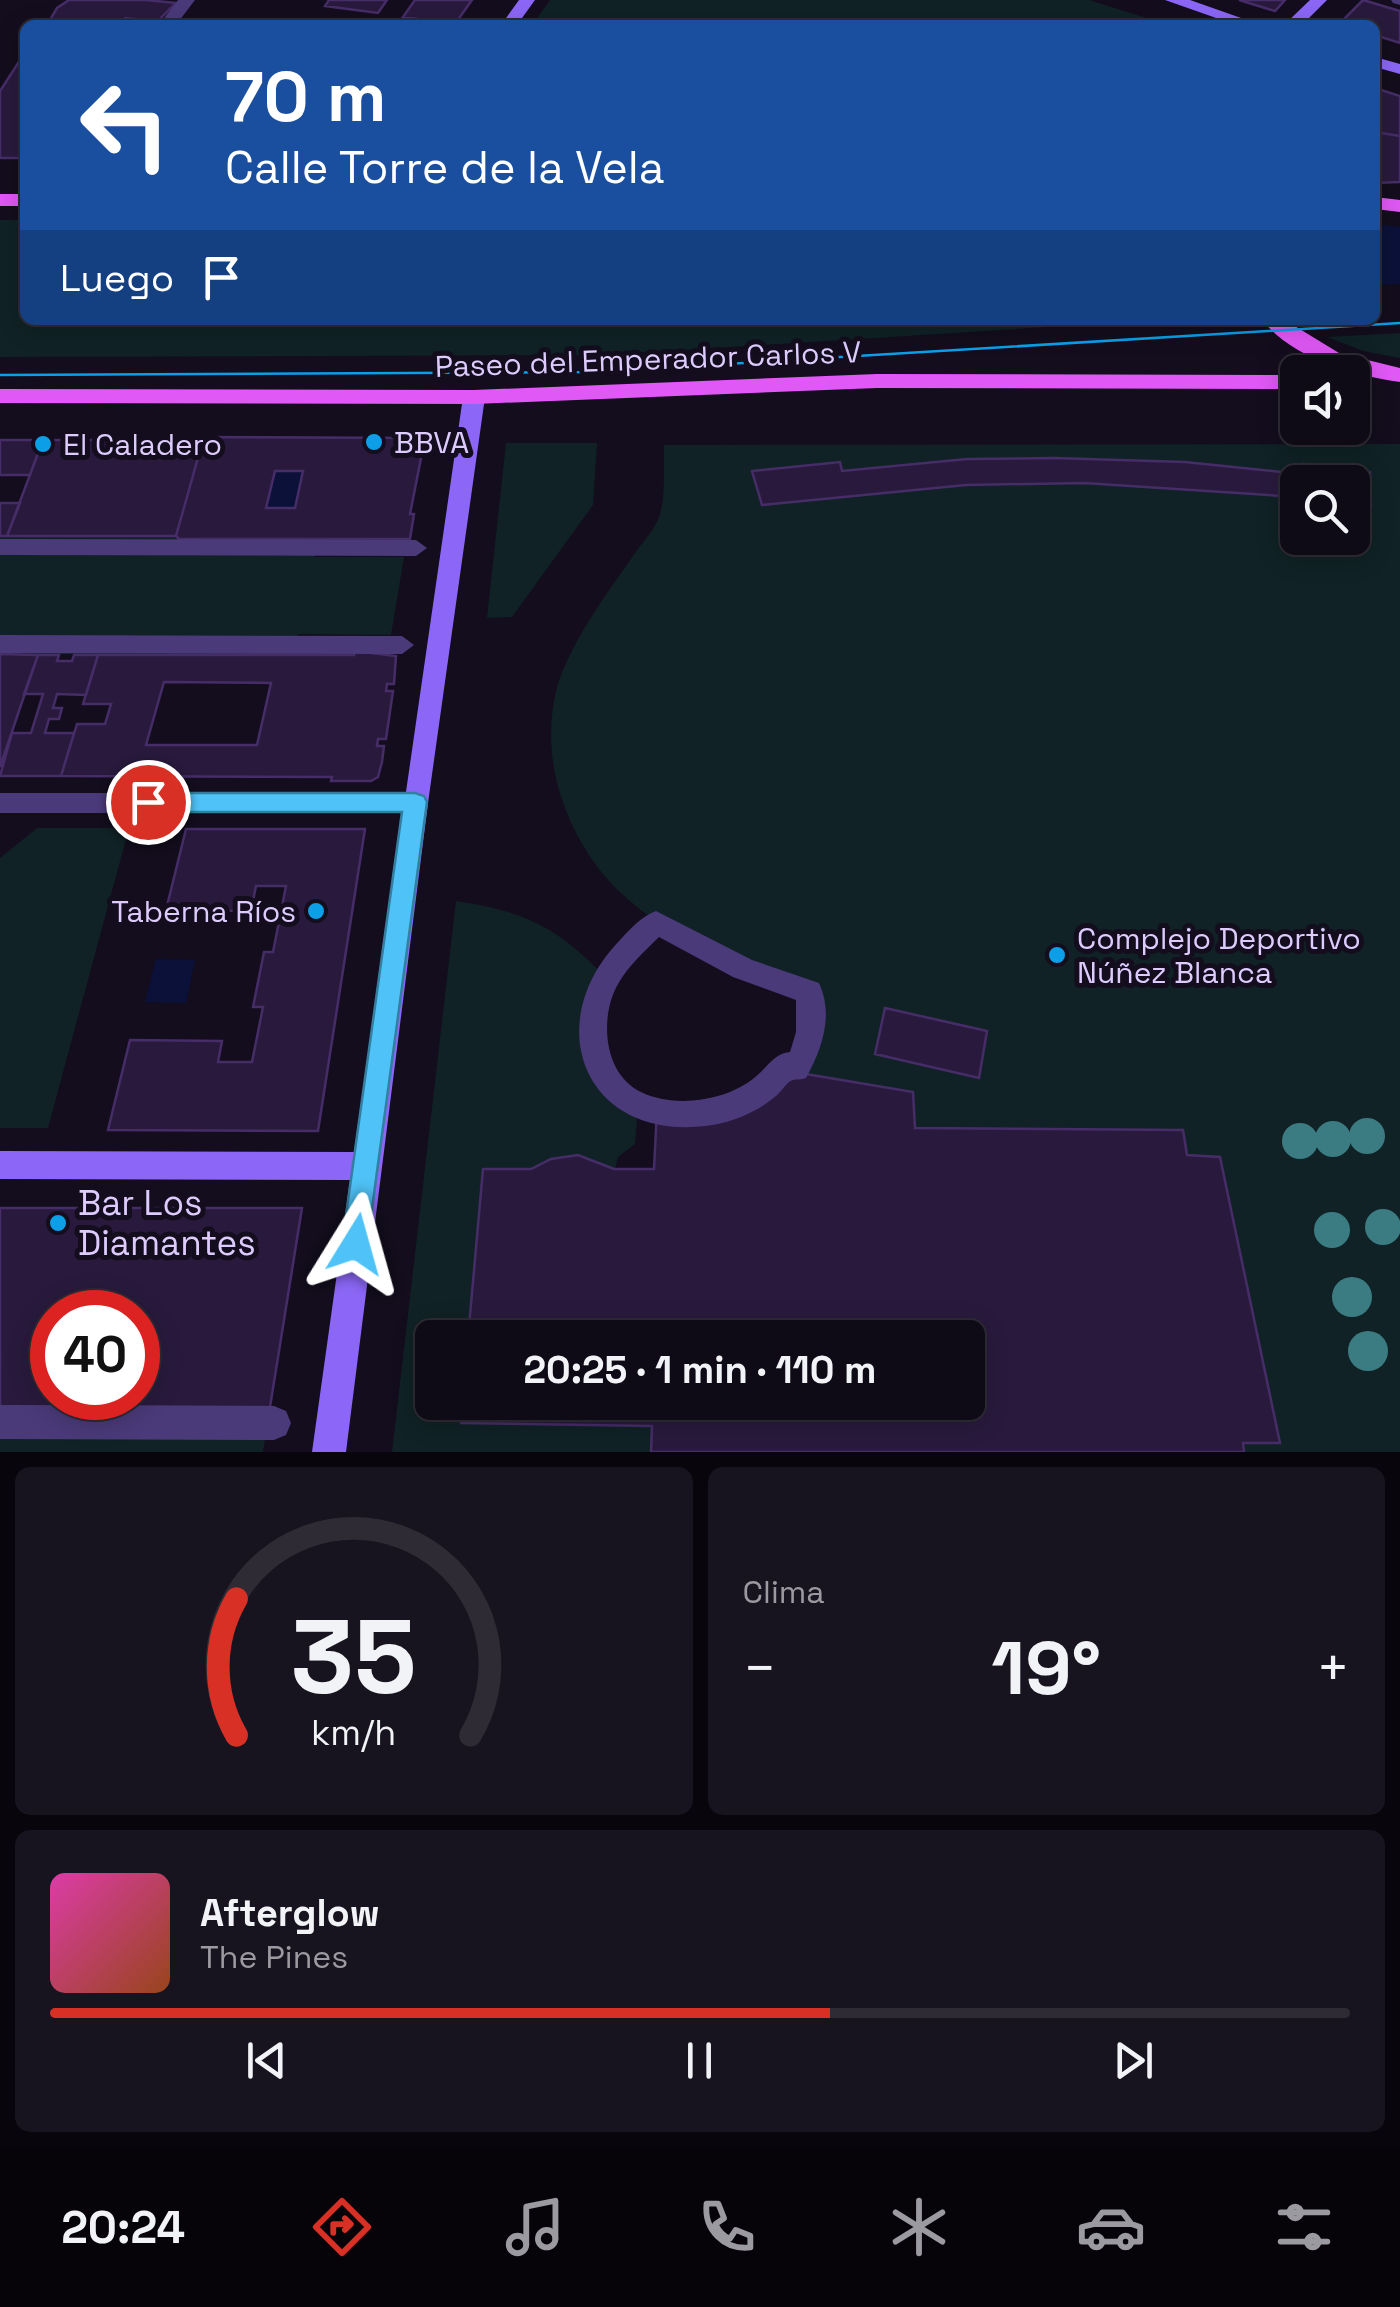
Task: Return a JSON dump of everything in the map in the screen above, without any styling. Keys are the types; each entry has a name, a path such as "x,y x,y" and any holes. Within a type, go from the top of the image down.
{"main road":[{"path":"1280,325 1320,352 1400,376"},
{"path":"1370,379 1400,376"},
{"name":"Paseo del Emperador Carlos V","path":"0,396 474,398 877,382 1280,382"}],"street":[{"path":"171,20 187,0"},
{"path":"1173,0 1238,20"},
{"path":"1297,20 1319,0"},
{"path":"329,1452 415,802 474,398"},
{"path":"0,547 416,548"},
{"path":"0,644 402,645"},
{"path":"0,802 415,802"},
{"path":"656,922 743,969 809,992 814,1022 806,1054 796,1069 787,1064 762,1090 723,1110 688,1114 638,1106 621,1094 593,1056 592,1011 606,978 656,922"},
{"path":"0,1164 367,1166"},
{"path":"0,1422 274,1423"}],"shaded area":[{"path":"550,0 1089,0 1153,20 536,20"},
{"path":"0,220 20,220 20,325 1081,325 603,355 0,357"},
{"path":"1380,225 1400,227 1400,284 1380,285"},
{"path":"1400,333 1400,358 1363,351 1327,337"},
{"path":"506,443 597,443 593,505 512,617 487,618"},
{"name":"Complejo Deportivo Núñez Blanca","path":"1400,444 1400,1452 392,1452 456,901 501,910 538,924 572,946 606,978 593,1056 638,1106 635,1144 618,1157 615,1169 654,1168 657,1109 688,1113 787,1064 809,992 692,942 626,897 599,868 576,833 559,790 551,730 558,684 585,627 658,520 663,498 664,445"},
{"path":"275,471 303,471 295,508 266,508"},
{"path":"0,536 320,536 315,557 404,557 391,635 298,634 294,655 0,654"},
{"path":"37,828 129,828 48,1128 0,1128 0,858"},
{"path":"156,959 195,960 186,1003 145,1002"},
{"path":"0,1406 30,1406 30,1420 160,1420 160,1407 270,1407 263,1452 0,1452"}],"building":[{"path":"69,0 176,3 159,20 50,20 57,8"},
{"path":"329,0 387,0 378,13 325,6"},
{"path":"415,0 472,0 458,20 403,17"},
{"path":"1239,0 1285,0 1275,11"},
{"path":"1363,0 1400,11 1400,43 1380,37 1380,20 1343,20"},
{"path":"20,60 20,158 0,158 0,91"},
{"path":"1380,90 1400,96 1400,136 1380,133"},
{"path":"1380,133 1400,136 1400,182 1380,183"},
{"path":"425,438 410,514 414,514 410,539 179,539 176,536 203,440","holes":["275,471 303,471 295,508 266,508"]},
{"path":"0,440 43,440 30,475 0,475"},
{"path":"43,440 203,440 176,536 7,536"},
{"path":"967,459 1185,462 1280,472 1280,496 1084,483 966,485 762,505 752,471 840,462 842,471"},
{"path":"0,503 20,503 7,536 0,536"},
{"path":"355,651 396,656 394,684 387,684 386,691 393,691 386,739 378,739 377,746 384,746 382,762 378,777 371,781 331,781 332,777 61,776 77,724 105,724 111,704 83,704 98,655 354,655","holes":["164,682 271,683 257,745 146,745"]},
{"path":"0,654 38,655 0,767"},
{"path":"38,655 59,655 57,661 72,661 74,655 98,655 86,695 57,694 53,708 62,708 59,719 49,719 45,733 74,733 61,776 0,776 12,733 31,733 43,694 24,694"},
{"path":"186,829 365,829 318,1131 108,1130 130,1040 222,1041 218,1062 252,1062 263,1007 253,1007 264,952 273,952 286,886 256,886 251,911 166,910"},
{"path":"885,1008 987,1031 979,1078 875,1054"},
{"path":"806,1074 913,1092 915,1128 1183,1130 1187,1155 1220,1157 1280,1443 1243,1443 1244,1452 651,1452 652,1426 461,1423 985,1420 985,1320 470,1320 483,1169 531,1169 551,1159 578,1155 614,1169 654,1169 657,1109 762,1090"},
{"path":"0,1208 302,1208 270,1407 160,1407 160,1290 30,1290 30,1406 0,1406"}],"tram line":[{"path":"1380,324 1400,323"},
{"path":"0,375 595,372 1367,325"}],"place":[{"name":"BBVA","path":"374,442"},
{"name":"El Caladero","path":"43,444"},
{"name":"Taberna Ríos","path":"316,911"},
{"name":"Complejo Deportivo Núñez Blanca","path":"1057,955"},
{"name":"Bar Los Diamantes","path":"58,1223"}],"route":[{"path":"148,802 415,802 356,1244"}]}
